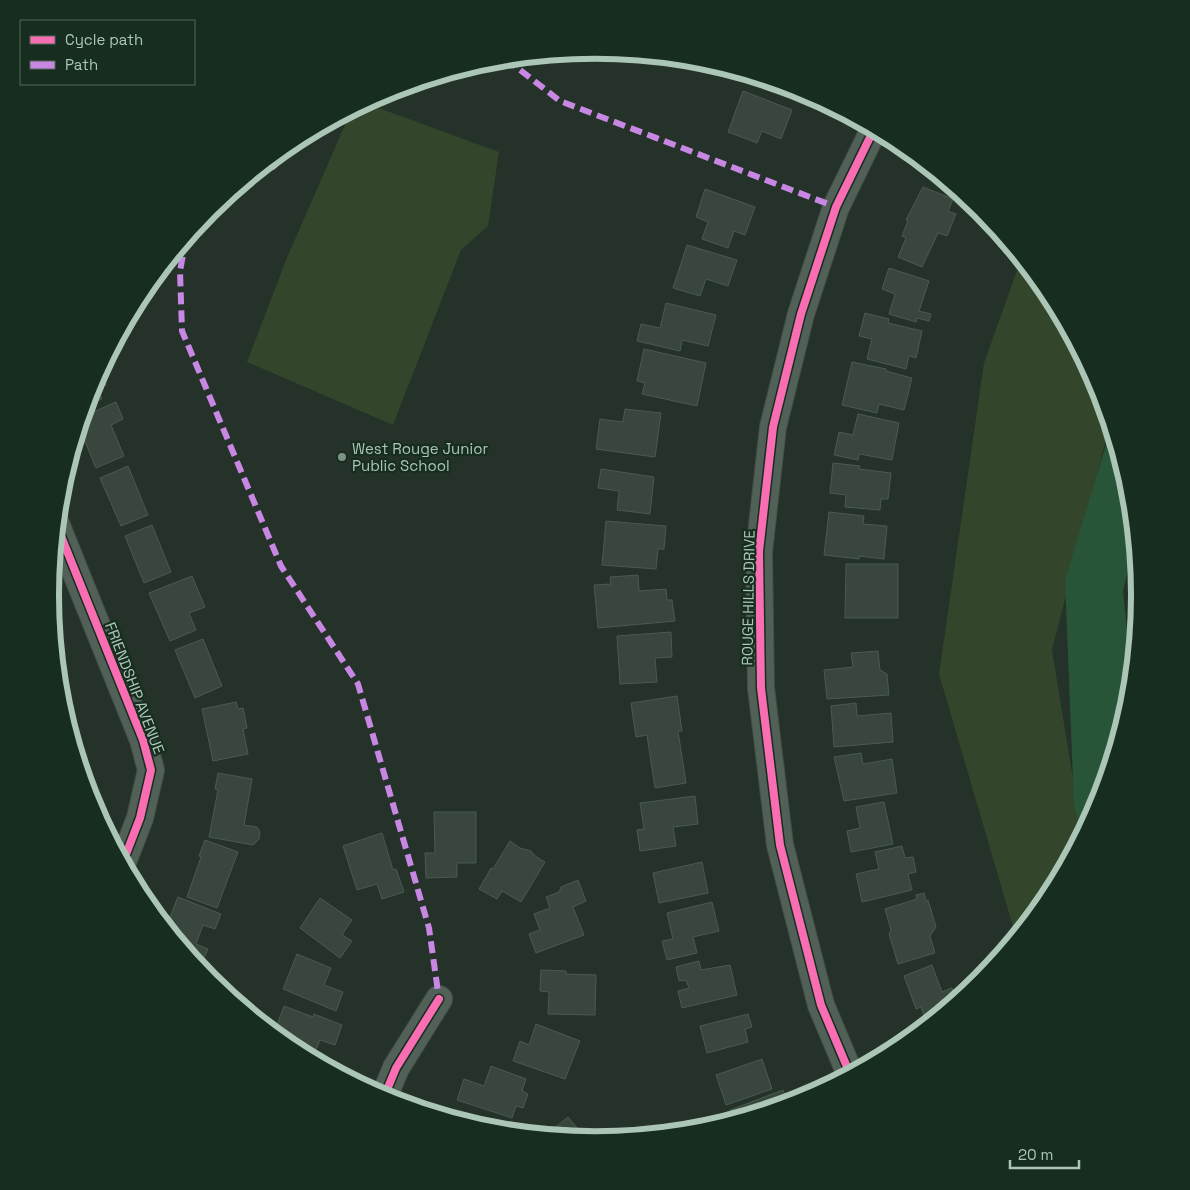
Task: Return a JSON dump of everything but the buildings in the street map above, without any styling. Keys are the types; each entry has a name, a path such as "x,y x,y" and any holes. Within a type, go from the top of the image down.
{"street":[{"name":"ROUGE HILLS DRIVE","path":"847,1068 821,1005 780,845 761,688 759,552 773,428 801,314 836,207 871,136"},
{"name":"FRIENDSHIP AVENUE","path":"61,543 143,740 151,770 140,818 126,854"},
{"path":"387,1089 396,1068 439,1000"}],"shaded area":[{"path":"375,107 499,152 488,226 461,250 393,425 247,362 286,260 347,120 358,114"},
{"path":"1018,267 1041,297 1076,358 1107,436 1052,650 1080,823 1041,893 1014,929 939,674 984,363"},
{"path":"1108,439 1121,490 1127,525 1130,562 1123,591 1129,646 1121,700 1113,734 1103,767 1079,825 1074,805 1065,580"}],"marked path":[{"path":"514,65 560,101 836,207"},
{"path":"184,252 180,271 182,331 281,566 358,684 429,928 439,999"}],"cycle path":[{"path":"847,1068 821,1005 780,845 761,688 759,552 773,427 801,314 836,207 871,136"},
{"path":"62,538 143,740 151,770 140,818 126,854"},
{"path":"387,1089 396,1068 439,999"}],"place":[{"name":"West Rouge Junior Public School","path":"342,457"}]}
